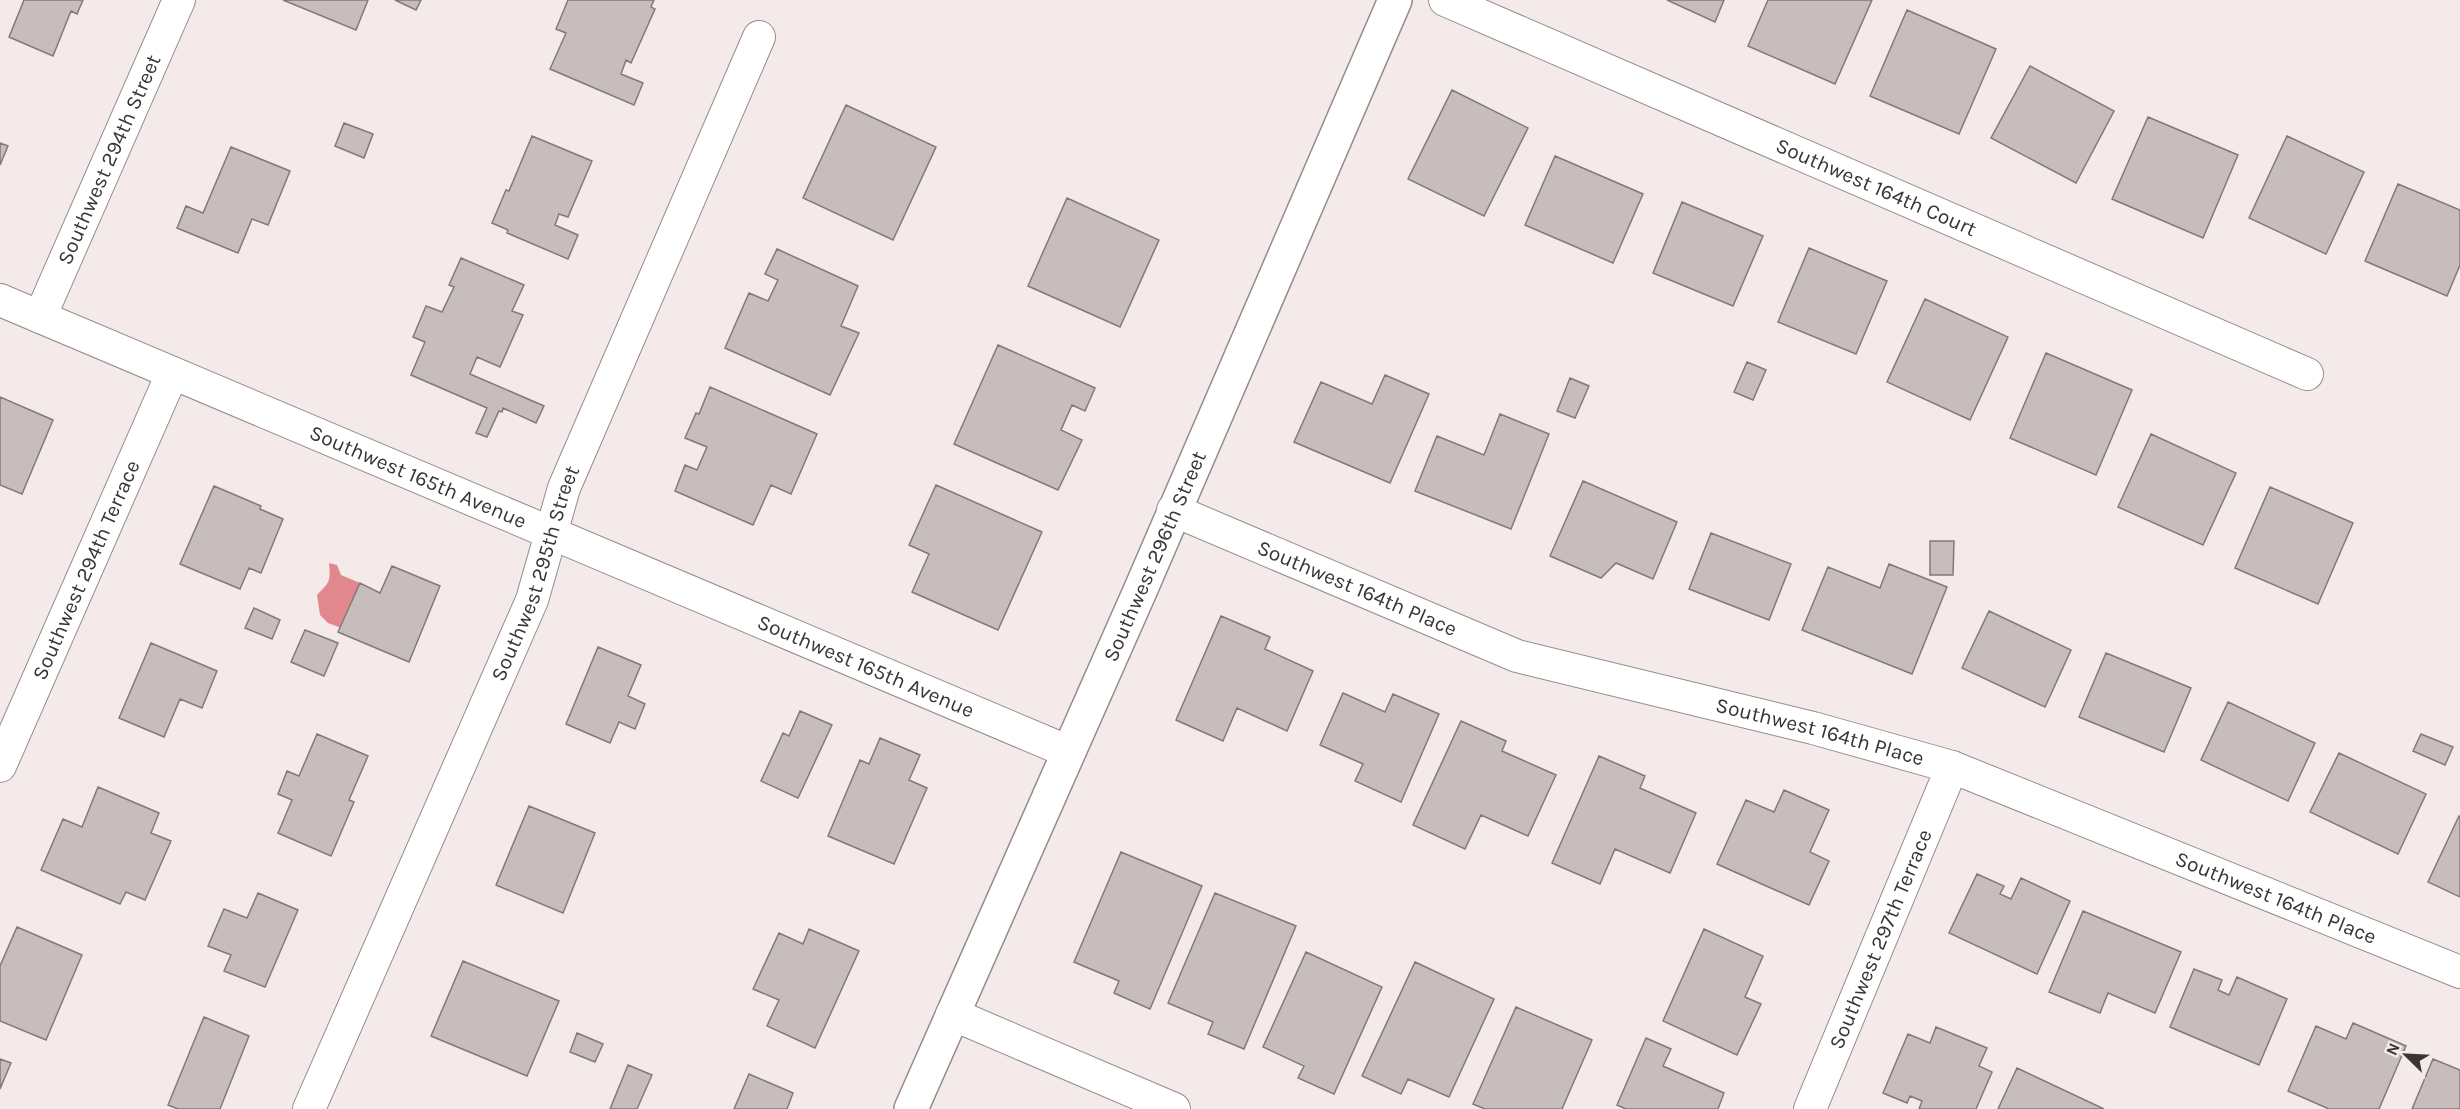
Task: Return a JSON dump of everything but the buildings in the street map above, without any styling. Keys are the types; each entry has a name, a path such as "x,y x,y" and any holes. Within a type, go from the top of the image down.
{"street":[{"name":"Southwest 294th Street","path":"40,317 179,0"},
{"name":"Southwest 296th Street","path":"911,1109 1069,753 1395,0"},
{"name":"Southwest 164th Court","path":"1445,0 2307,374"},
{"name":"Southwest 295th Street","path":"309,1109 532,600 564,488 759,37"},
{"name":"Southwest 165th Avenue","path":"0,300 1069,753"},
{"name":"Southwest 294th Terrace","path":"0,766 172,374"},
{"name":"Southwest 164th Place","path":"1173,510 1517,656 1813,728 1952,767 2460,972"},
{"name":"Southwest 297th Terrace","path":"1810,1109 1952,767"},
{"path":"952,1014 1174,1109"}],"shaded area":[{"path":"329,563 337,565 341,575 360,583 341,628 328,623 320,615 317,595 328,582"}]}
